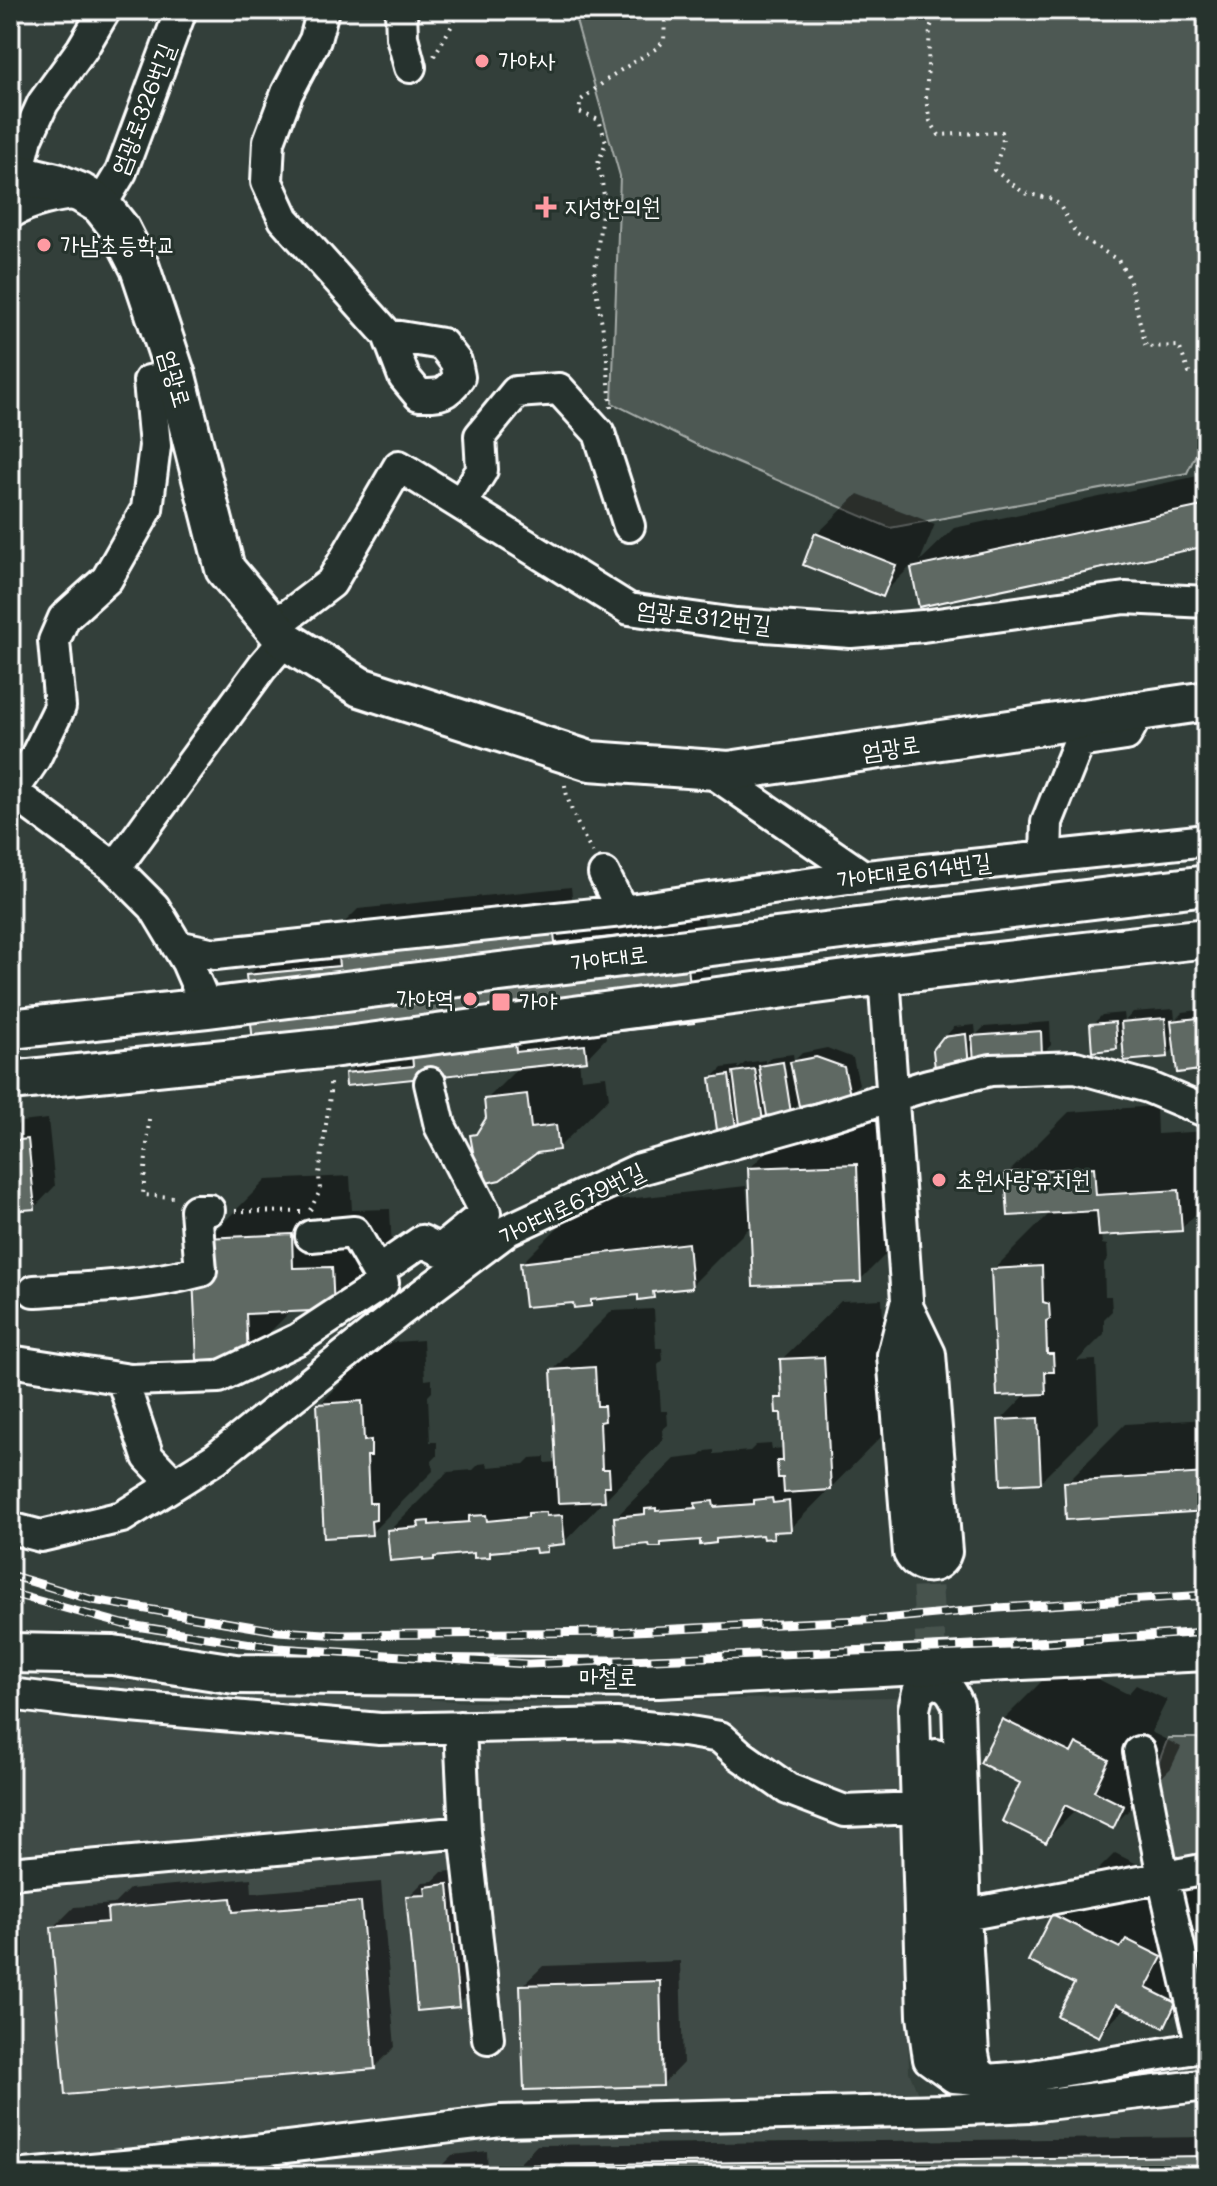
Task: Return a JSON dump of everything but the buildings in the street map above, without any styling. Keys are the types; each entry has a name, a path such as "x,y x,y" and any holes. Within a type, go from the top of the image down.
{"main road":[{"path":"14,172 56,183 91,199"},
{"name":"엄광로","path":"91,199 120,229 140,268 176,376 225,569 278,631 360,687 590,761 729,771 1207,701"},
{"name":"가야대로","path":"10,1029 207,1008 1207,885"},
{"path":"10,1081 331,1048 884,975 1207,938"},
{"path":"10,1631 113,1655"},
{"name":"마철로","path":"10,1653 113,1655 235,1674 658,1678 932,1686 1207,1651"}],"street":[{"path":"14,172 43,103 82,49 105,10"},
{"name":"엄광로326번길","path":"91,199 121,172 181,10"},
{"path":"323,10 315,40 287,93 269,141 267,182 284,219 388,335 404,377 419,395 440,395 452,387 459,377 456,362 442,344 388,335"},
{"path":"401,10 402,37 410,67"},
{"path":"10,213 23,205 50,197 91,199"},
{"path":"176,376 149,381 155,446 147,509 107,579 64,618 54,641 60,707 35,758 11,792 114,867 154,907 187,962 207,1008"},
{"path":"461,504 482,470 480,436 516,392 559,389 599,433 629,526"},
{"name":"엄광로312번길","path":"278,631 289,615 331,583 399,466 629,609 736,624 851,632 923,626 1125,598 1207,602"},
{"path":"114,867 262,667 278,631"},
{"path":"1046,856 1047,822 1079,742 1126,735 1139,711"},
{"path":"709,770 863,876"},
{"name":"가야대로614번길","path":"177,946 215,954 622,911 863,876 1207,840"},
{"path":"604,874 622,911"},
{"path":"884,975 924,1540"},
{"name":"가야대로679번길","path":"10,1528 41,1536 122,1517 216,1458 508,1230 637,1170 991,1070 1076,1067 1148,1087 1207,1112"},
{"path":"377,1272 422,1241 440,1250 485,1213 440,1126 430,1083"},
{"path":"34,1291 118,1286 201,1271 196,1210 209,1210"},
{"path":"10,1361 122,1379 219,1377 298,1339 383,1283 354,1232 311,1236"},
{"path":"906,1304 930,1354 946,1552 943,1560 935,1566 922,1567 913,1562 909,1553 893,1355 906,1304"},
{"path":"122,1379 148,1457 174,1484"},
{"path":"987,2080 976,2069 943,1917 917,1808 914,1709 918,1692 940,1683 952,1691 958,1705 943,1917 923,2016 929,2059 954,2077 987,2080 1026,2077 1204,2046 1163,1877 1139,1752"},
{"path":"10,1694 380,1729 616,1724 684,1731 720,1737 788,1789 845,1811 917,1808"},
{"path":"460,1727 465,1832 488,2038"},
{"path":"10,1873 465,1832"},
{"path":"943,1917 1207,1869"},
{"path":"14,2176 146,2170 501,2121 1030,2106 1207,2085"}],"path":[{"path":"410,67 430,65 461,10"},
{"path":"605,453 612,416 606,347 594,278 604,196 597,166 606,142 599,120 579,112 581,100 664,41 662,10"},
{"path":"938,10 930,28 926,100 930,121 939,135 1002,132 1003,143 994,170 1024,193 1053,199 1077,235 1118,260 1129,278 1146,347 1179,346 1189,373 1207,376"},
{"path":"574,756 564,788 604,874"},
{"path":"149,1119 143,1195 191,1197 209,1210 309,1212 320,1191 319,1174 330,1096 331,1048"}],"shaded area":[{"path":"573,10 1207,10 1207,114 1199,146 1207,175 1207,431 1187,473 890,528 709,451 612,403 620,176"},
{"path":"10,1675 469,1702 902,1697 909,2072 918,2094 980,2094 1207,2066 1207,2176 10,2176"},
{"path":"1168,1738 1196,1738 1207,1742 1207,1856 1170,1864 1152,1780"}],"tunnel":[{"path":"925,1542 934,1710"}],"railway":[{"path":"10,1575 93,1600 278,1631 340,1635 615,1632 883,1619 998,1608 1207,1595"},
{"path":"10,1593 123,1624 278,1648 528,1664 1009,1645 1207,1632"}],"place":[{"name":"가야사","path":"482,61"},
{"name":"지성한의원","path":"546,207"},
{"name":"가남초등학교","path":"44,245"},
{"name":"가야역","path":"470,999"},
{"name":"가야","path":"501,1002"},
{"name":"초원사랑유치원","path":"939,1180"}]}
